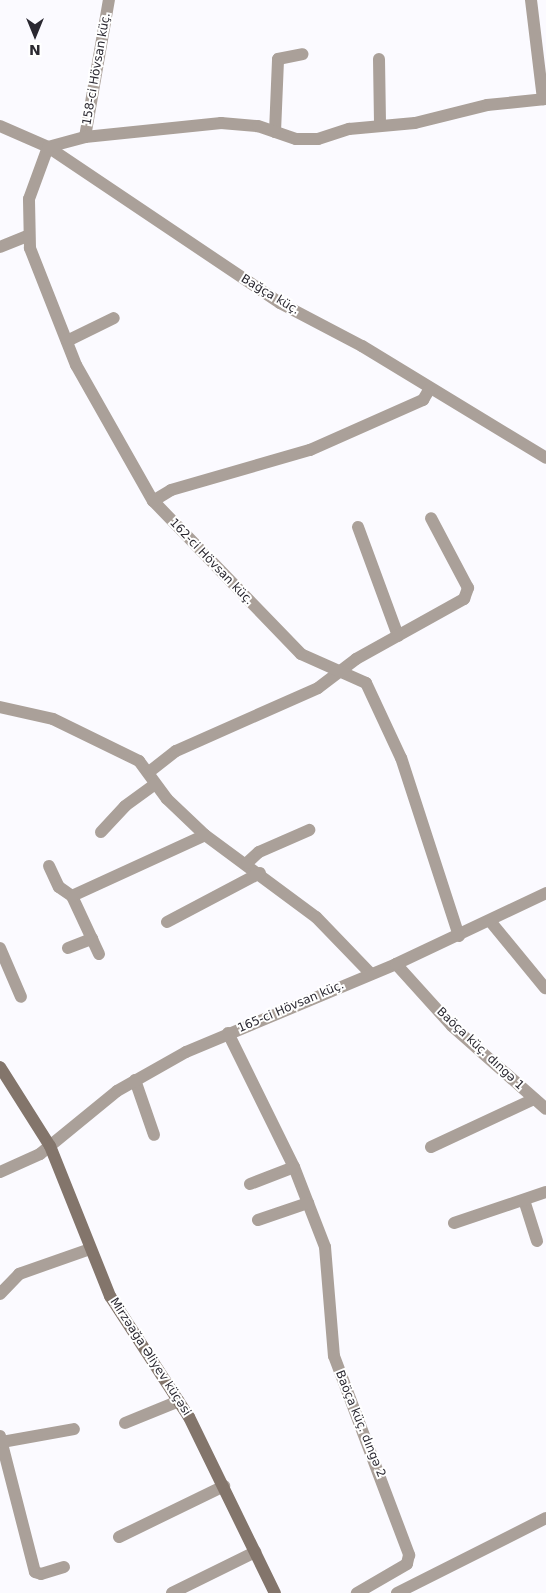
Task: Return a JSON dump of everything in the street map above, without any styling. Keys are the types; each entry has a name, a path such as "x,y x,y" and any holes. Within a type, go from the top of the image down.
{"street":[{"name":"158-ci Hövsan küç.","path":"85,137 110,0"},
{"path":"48,147 85,137 157,126 222,123 258,126 296,140 318,140 380,124 415,123 487,105 545,99 530,0"},
{"path":"275,132 278,59 303,54"},
{"path":"379,59 380,124"},
{"name":"Bağça küç.","path":"0,126 48,147 280,303 362,346 429,390 546,458"},
{"name":"162-ci Hövsan küç.","path":"48,147 29,199 27,236 67,340 153,501 301,654 366,684 401,758 459,936"},
{"path":"0,247 27,236"},
{"path":"67,340 114,318"},
{"path":"153,501 172,490 310,450 423,400 429,390"},
{"path":"149,772 176,752 284,706 468,594 431,518"},
{"path":"358,527 398,636"},
{"path":"0,707 53,720 126,753 149,772 155,784 205,835 247,863 316,917 370,974"},
{"path":"101,832 125,806 155,784"},
{"path":"247,863 259,852 309,830"},
{"path":"72,896 205,835"},
{"path":"49,866 59,887 72,896 99,954"},
{"path":"168,922 260,873"},
{"name":"165-ci Hövsan küç.","path":"0,1172 50,1146 70,1126 135,1080 228,1033 396,964 546,894"},
{"path":"490,921 545,988"},
{"path":"68,948 92,939"},
{"path":"0,948 21,997"},
{"name":"Baöça küç. dıngə 1","path":"396,964 452,1026 546,1109"},
{"name":"Baöça küç. dıngə 2","path":"228,1033 294,1167 308,1203 330,1269 334,1356 408,1555 407,1564 357,1593"},
{"name":"Mirzəağa Əliyev küçəsi","path":"0,1067 50,1146 90,1249 119,1312 179,1401 224,1486 276,1593"},
{"path":"135,1080 154,1135"},
{"path":"431,1147 534,1100"},
{"path":"250,1184 294,1167"},
{"path":"454,1223 546,1192"},
{"path":"524,1200 537,1241"},
{"path":"258,1220 308,1203"},
{"path":"0,1294 19,1274 90,1249"},
{"path":"125,1423 179,1401"},
{"path":"64,1567 41,1574 35,1572 1,1439 74,1429"},
{"path":"119,1537 224,1486"},
{"path":"397,1593 546,1518"},
{"path":"172,1593 255,1552"}]}
